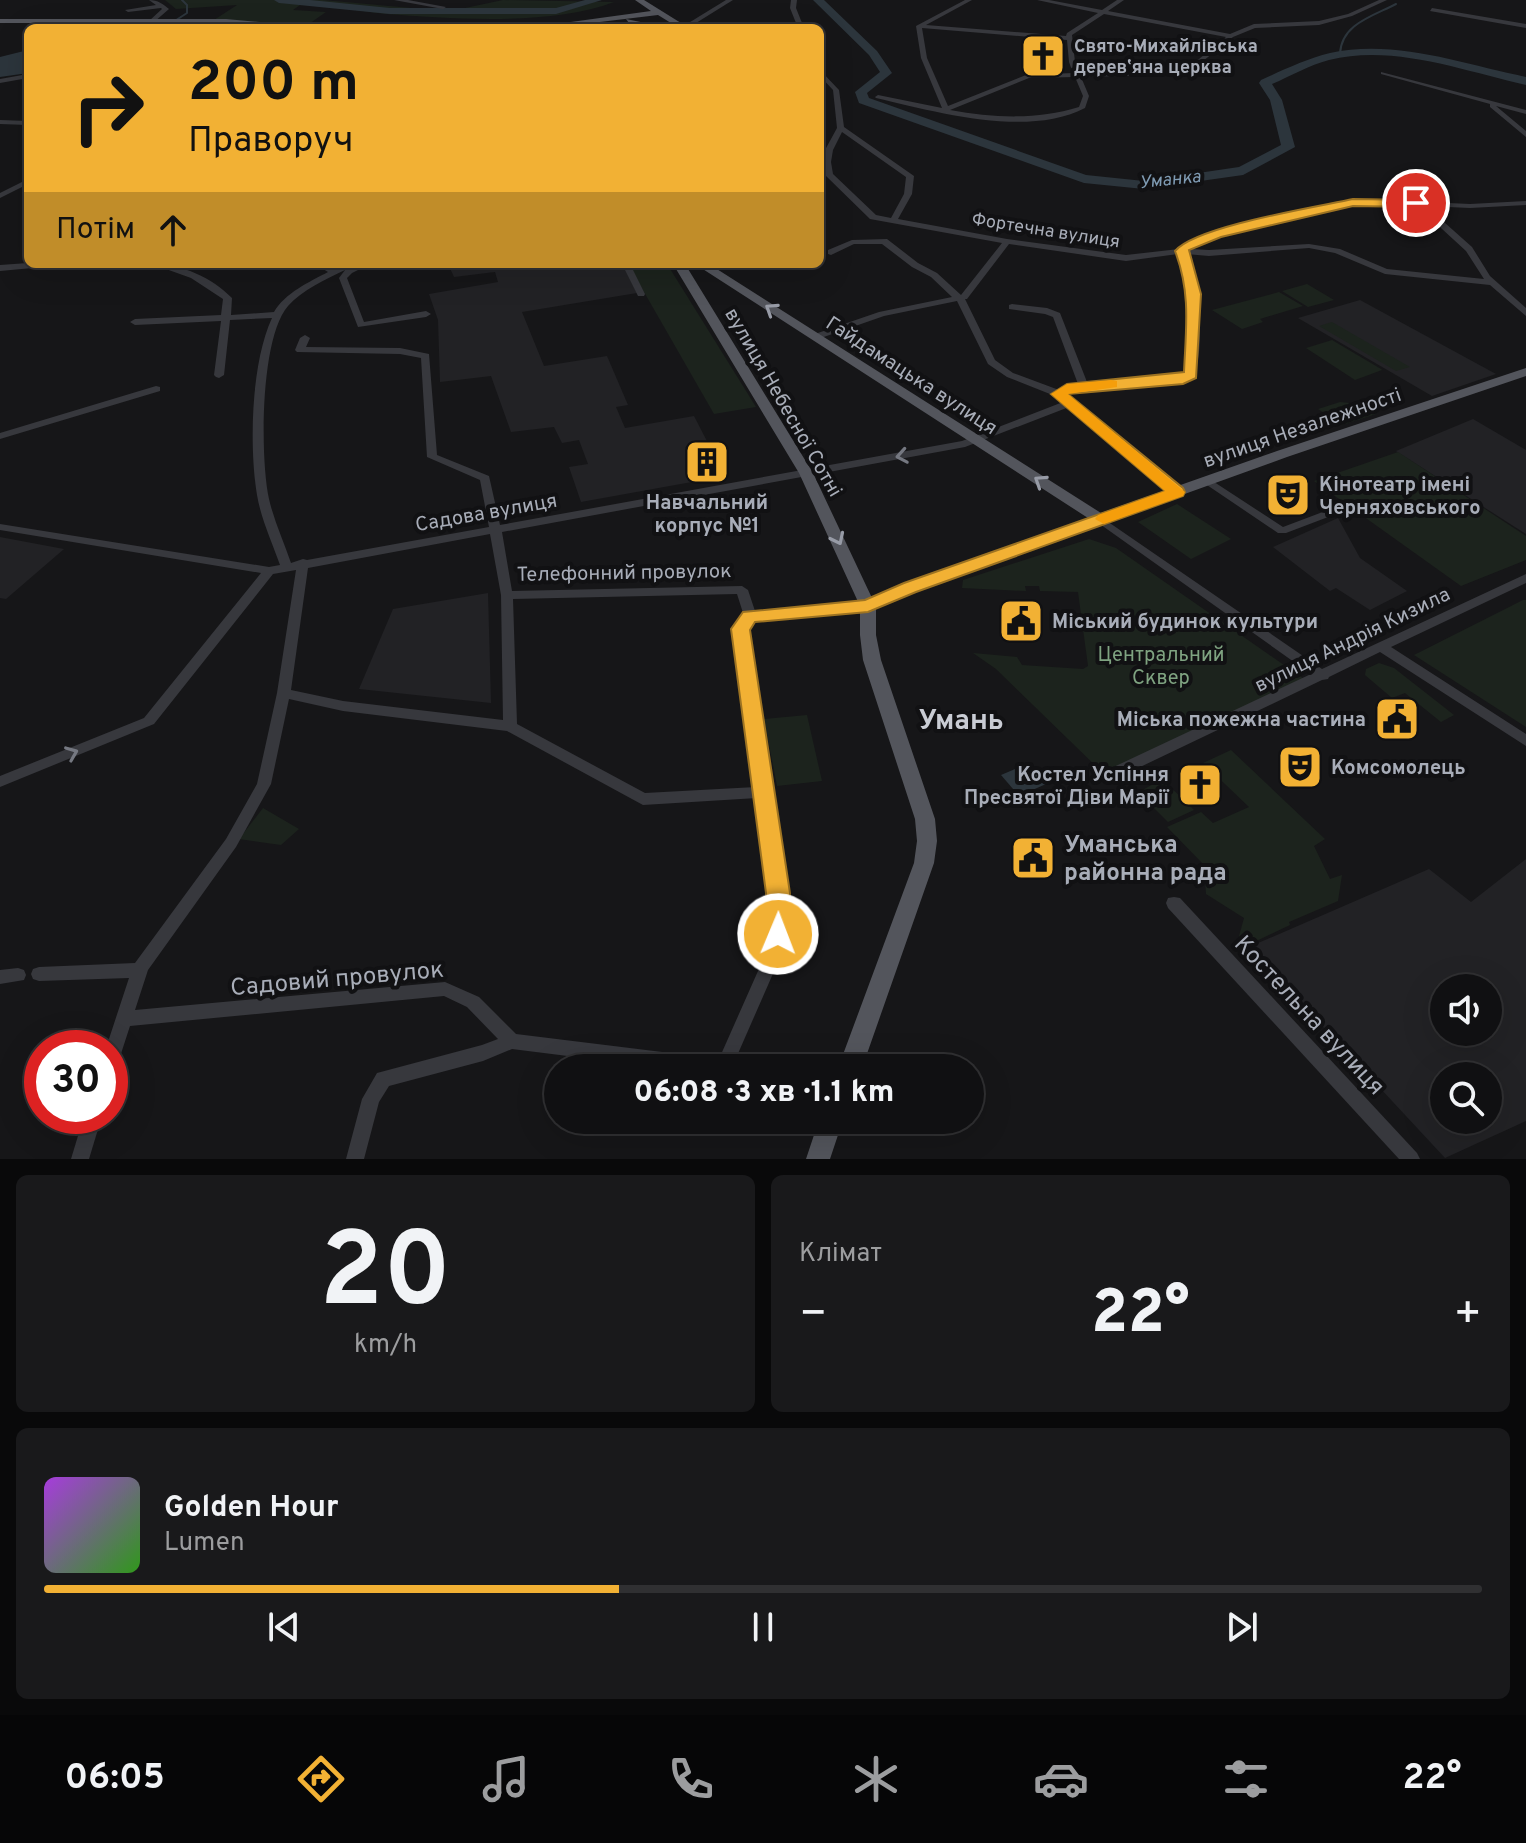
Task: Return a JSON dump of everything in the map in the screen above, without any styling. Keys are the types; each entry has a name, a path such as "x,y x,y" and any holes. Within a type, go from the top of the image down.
{"main road":[{"path":"639,0 680,24"},
{"path":"565,24 660,12"},
{"path":"607,19 636,24"},
{"path":"0,21 226,21 267,24"},
{"name":"вулиця Небесної Сотні","path":"686,268 806,473 868,606"},
{"name":"Гайдамацька вулиця","path":"707,268 1101,520"},
{"name":"вулиця Незалежності","path":"868,606 910,587 1177,492 1526,372"},
{"path":"855,1054 924,863 927,841 925,819 872,660 868,606"},
{"path":"818,1159 826,1134"}],"street":[{"path":"152,0 164,6 166,12 152,21"},
{"path":"397,0 443,7"},
{"path":"690,24 730,0"},
{"path":"794,0 793,8 799,24"},
{"path":"919,26 969,0"},
{"path":"1040,0 1231,36"},
{"path":"878,97 1007,120 1063,115 1082,108 1086,96 1076,74 1068,38 1073,30 1121,0"},
{"path":"946,109 1028,76 1163,74 1212,54 1231,36 1267,24 1298,26 1319,23 1350,15 1384,0"},
{"path":"128,10 164,6"},
{"path":"1432,10 1526,26"},
{"path":"1513,24 1526,16"},
{"path":"226,21 235,24"},
{"path":"919,26 1068,38"},
{"path":"919,26 924,58 946,109"},
{"path":"1383,73 1526,112"},
{"path":"824,76 836,90"},
{"path":"0,81 24,77"},
{"path":"824,91 836,90"},
{"name":"Фортечна вулиця","path":"836,90 841,128 828,153 829,175 873,217 1007,241 1115,258 1181,251 1217,234 1353,203 1470,206 1526,203"},
{"path":"1490,104 1526,135"},
{"path":"0,122 24,123"},
{"path":"841,128 893,168 910,176 908,194 894,219"},
{"path":"0,196 24,183"},
{"path":"1418,203 1469,249 1493,283 1526,313"},
{"path":"831,252 852,242 884,241 934,275 960,299 991,362 1010,375 1059,394 1177,492"},
{"path":"815,337 882,314 960,299 1007,241"},
{"path":"1059,394 1084,386 1183,379 1191,374 1194,294 1192,277 1181,251 1209,253 1309,246 1356,257 1385,271 1493,283"},
{"path":"0,268 24,266"},
{"path":"187,268 228,298 228,319 219,375"},
{"path":"327,268 335,272"},
{"path":"286,566 264,500 257,462 263,379 270,337 278,315 289,300 344,268"},
{"path":"356,268 343,278 361,325 426,314"},
{"path":"628,268 641,294"},
{"path":"1012,307 1057,315 1084,386"},
{"path":"135,322 278,315"},
{"path":"305,338 300,350 400,351 426,356 432,457 485,478 507,595 510,726"},
{"path":"0,436 156,389"},
{"name":"Садова вулиця","path":"0,527 269,571 979,441 1070,403"},
{"path":"1208,481 1282,531 1332,512"},
{"path":"1101,520 1323,676"},
{"path":"120,1030 140,970 231,843 256,800 268,771 284,693 303,563"},
{"path":"0,782 149,721 269,571"},
{"name":"вулиця Андрія Кизила","path":"1108,776 1526,578"},
{"name":"Телефонний провулок","path":"507,595 742,590 750,616"},
{"path":"731,1054 774,953 778,934 778,893 740,629 750,616 868,606"},
{"path":"1380,646 1526,741"},
{"path":"284,693 343,706 510,726 643,799 765,792"},
{"name":"Костельна вулиця","path":"1174,903 1411,1159"},
{"path":"39,974 140,970"},
{"path":"0,977 18,975"},
{"name":"Садовий провулок","path":"124,1019 445,989 473,1002 512,1041"},
{"path":"355,1159 371,1099 383,1079 483,1053 512,1041 615,1054"},
{"path":"80,1159 88,1134"}],"shaded area":[{"path":"24,51 24,74 0,77 0,57"},
{"path":"450,268 625,268 637,293 522,312 544,366 607,356 628,405 616,407 625,428 694,416 725,476 581,502 569,467 588,464 579,440 562,443 554,427 511,432 491,376 440,382 438,320 429,294 498,282 495,272 454,277"},
{"path":"1360,300 1496,374 1432,396 1298,318"},
{"path":"1473,419 1526,450 1526,534 1396,451"},
{"path":"1338,518 1360,558 1407,591 1370,610 1336,588 1330,591 1273,547"},
{"path":"0,537 64,549 6,599 0,598"},
{"path":"488,593 491,703 359,689 393,609"},
{"path":"1027,764 1046,784 1019,796 1001,775"},
{"path":"1526,859 1526,1121 1502,1132 1502,1062 1430,1062 1430,1134 1498,1134 1445,1158 1249,947 1429,869 1471,902"}],"green space":[{"path":"165,0 323,0 422,9 465,8 503,0 614,2 562,15 502,19 412,16 300,5 293,10 326,12 309,24 214,20 237,5 176,9"},
{"path":"630,268 669,268 756,407 714,414"},
{"path":"1307,284 1334,300 1308,307 1282,291"},
{"path":"1279,292 1303,306 1260,319 1263,322 1242,329 1212,310"},
{"path":"1332,322 1410,367 1396,371 1319,326"},
{"path":"1332,340 1382,370 1355,380 1306,348"},
{"path":"1340,402 1360,404 1376,414 1342,425 1318,409"},
{"path":"1398,452 1526,536 1526,560 1461,586 1314,481"},
{"path":"1177,504 1231,539 1191,559 1138,522"},
{"name":"Центральний Сквер","path":"1089,539 1116,548 1304,679 1104,774 996,669 973,653 1017,657 1022,665 1083,669 1088,666 1078,592 1040,591 1039,586 1025,586 1026,591 962,588 963,580"},
{"path":"1526,600 1526,727 1414,655"},
{"path":"1379,663 1394,668 1454,715 1441,722 1405,693 1392,698 1365,675 1366,669"},
{"path":"807,715 822,781 777,786 764,719"},
{"path":"1231,750 1325,839 1314,846 1330,879 1342,875 1338,901 1289,922 1290,925 1248,945 1239,936 1244,918 1206,894 1204,865 1167,827 1201,812 1213,823 1249,807 1203,763"},
{"path":"1162,779 1194,810 1168,822 1142,796 1141,791"},
{"path":"263,808 299,829 281,845 239,839"}],"waterway":[{"path":"170,24 187,13 187,5 182,0"},
{"name":"Уманка","path":"279,0 390,11 556,11 597,0"},
{"name":"Уманка","path":"818,0 873,53 886,73 861,92 863,100 1084,179 1144,185 1243,171 1288,147 1276,100 1265,83 1329,57 1363,52 1410,55 1526,81"},
{"path":"1340,54 1346,35 1352,28 1396,4"}],"slow traffic":[{"path":"1104,519 1177,492 1059,394 1067,389 1111,384"}],"place":[{"name":"Свято-Михайлівська деревʼяна церква","path":"1043,56"},
{"name":"Навчальний корпус №1","path":"707,462"},
{"name":"Кінотеатр імені Черняховського","path":"1288,495"},
{"name":"Міський будинок культури","path":"1021,621"},
{"name":"Міська пожежна частина","path":"1397,719"},
{"name":"Комсомолець","path":"1300,767"},
{"name":"Костел Успіння Пресвятої Діви Марії","path":"1200,785"},
{"name":"Уманська районна рада","path":"1033,858"}],"district":[{"name":"Умань","path":"961,719"}],"route":[{"path":"778,934 778,893 740,629 750,616 868,606 910,587 1177,492 1059,394 1084,386 1183,379 1191,374 1194,294 1192,277 1181,251 1185,248 1217,234 1362,201 1416,203"}]}
